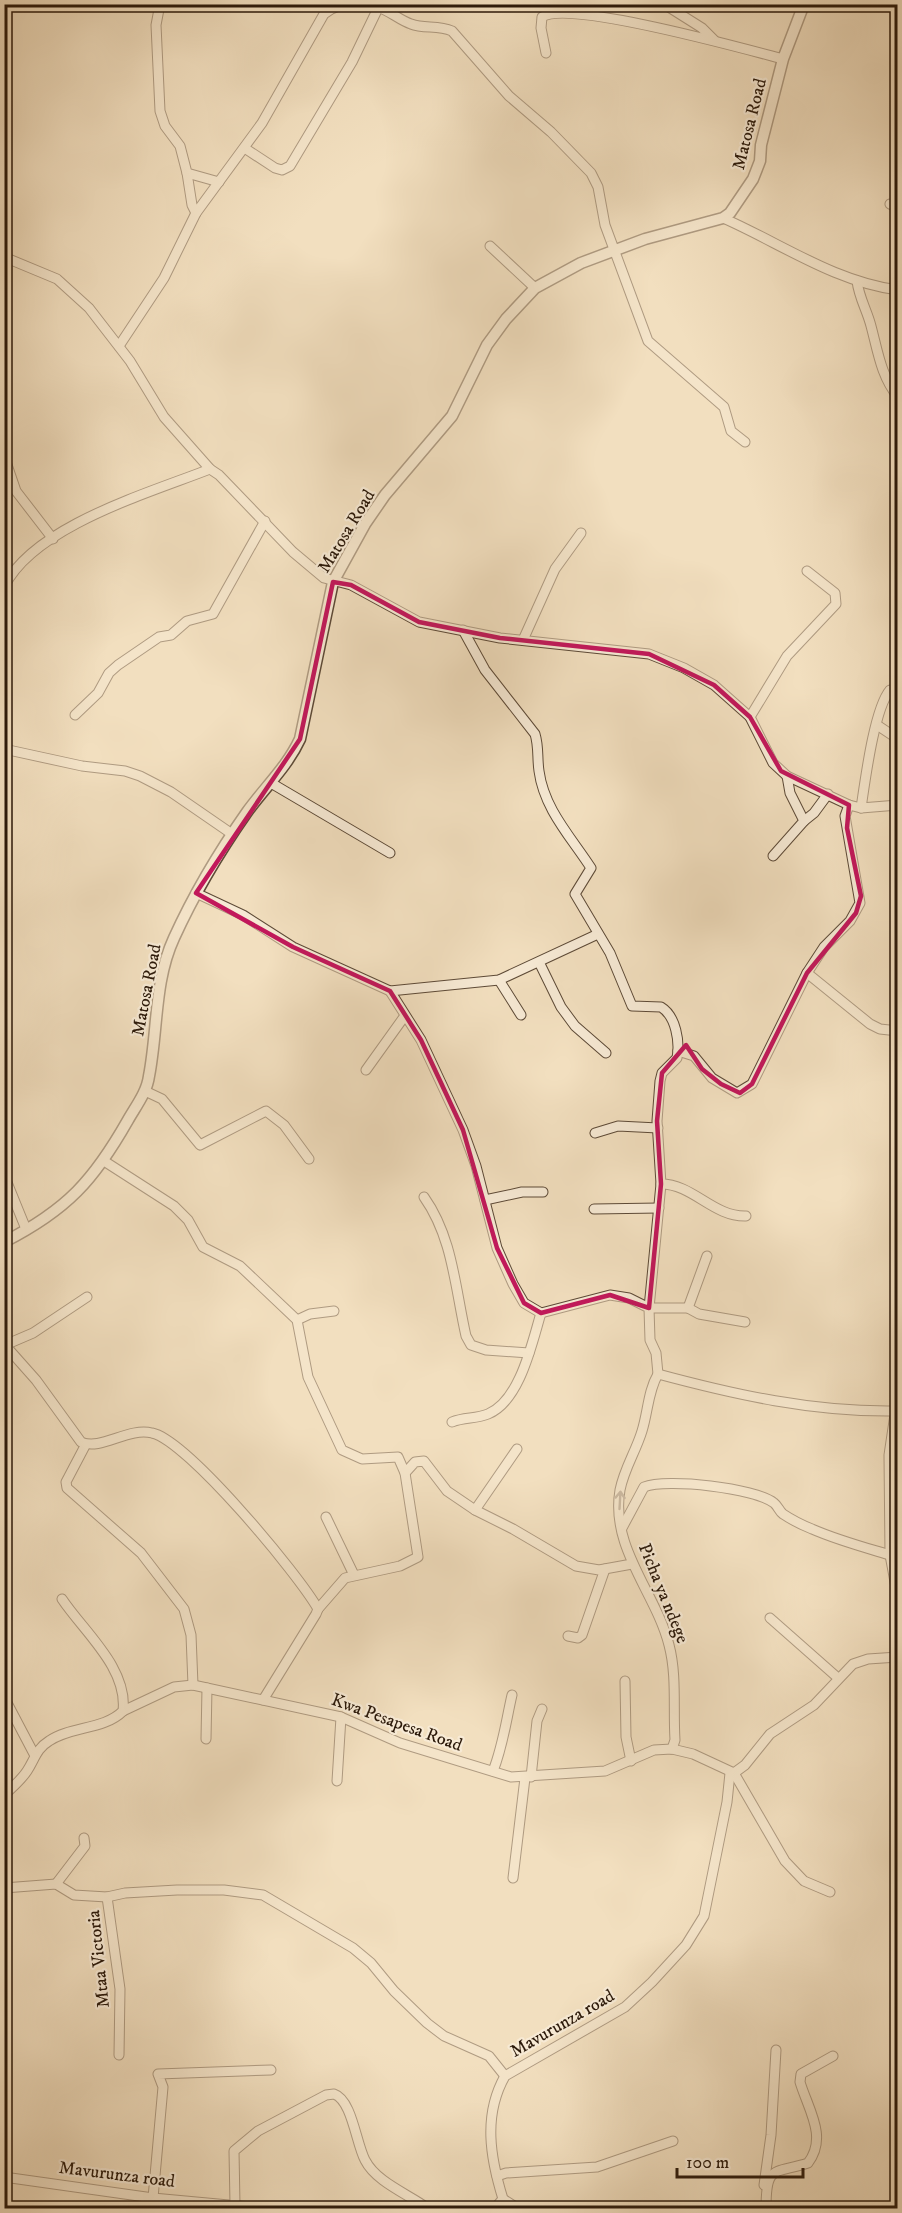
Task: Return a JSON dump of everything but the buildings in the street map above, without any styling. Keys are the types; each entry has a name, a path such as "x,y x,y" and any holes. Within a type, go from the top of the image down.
{"street":[{"path":"160,4 156,25 160,111 165,126 180,146 192,205 196,213"},
{"path":"119,346 164,278 196,213 246,148 324,14 333,6 343,4 379,6 410,24 443,27 452,31 509,96 591,173 598,187 605,225 648,341 724,407 731,431 745,442"},
{"path":"664,4 702,28 714,40"},
{"name":"Matosa Road","path":"4,1242 79,1191 104,1161 145,1091 159,995 168,955 196,893 232,834 291,759 300,739 333,582 365,524 385,495 456,410 487,345 506,319 535,288 581,263 645,239 723,218 744,194 760,161 761,145 783,59 804,4"},
{"path":"246,148 275,168 282,170 290,166 352,62 379,6"},
{"path":"546,53 541,22 546,14 606,15 783,59"},
{"path":"187,173 219,182"},
{"path":"723,218 831,272 857,281 897,290"},
{"path":"489,246 515,266 535,288"},
{"path":"4,258 49,275 64,285 88,308 119,346 160,412 210,469 219,475 315,573 333,582 351,585 419,622 523,640 649,654 684,668 714,685 750,717 773,763 787,776 849,805 861,808 897,805"},
{"path":"857,281 860,297 871,325 876,354 887,382 897,398"},
{"path":"4,456 19,497 53,539"},
{"path":"4,587 17,566 53,539 89,517 210,469"},
{"path":"75,715 98,693 109,673 118,665 159,637 171,635 187,621 213,614 265,521"},
{"path":"523,640 555,569 581,533"},
{"path":"750,717 787,656 836,604 835,593 807,571"},
{"path":"463,630 486,670 535,734 539,771 554,815 591,868 575,894 615,962 632,1006 657,1006 668,1013 675,1030 677,1058 661,1077 658,1128 661,1184 649,1308 650,1340 656,1353 658,1374 708,1388 782,1404 894,1411"},
{"path":"861,808 869,751 885,696 890,690 897,688"},
{"path":"877,725 897,740"},
{"path":"4,749 82,766 125,771 140,776 171,792 232,834"},
{"path":"787,776 790,793 804,821"},
{"path":"271,783 390,853"},
{"path":"773,856 814,813 828,794"},
{"path":"678,1052 694,1056 702,1069 737,1093 752,1084 807,973 824,947 850,921 860,903 845,816 849,805"},
{"path":"196,893 243,915 293,947 390,991 499,980 598,934"},
{"path":"539,962 568,1017 606,1053"},
{"path":"807,973 870,1024 880,1029 897,1031"},
{"path":"499,980 521,1015"},
{"path":"390,991 404,1017 421,1040 454,1109 476,1166 497,1248 524,1304 541,1313 610,1295 629,1298 649,1308 688,1308 699,1314 745,1322"},
{"path":"366,1070 404,1017"},
{"path":"145,1091 162,1099 200,1146 266,1111 284,1125 309,1159"},
{"path":"595,1133 618,1126 658,1128"},
{"path":"104,1161 174,1206 188,1220 203,1247 240,1266 297,1320 308,1377 338,1446 347,1454 362,1459 396,1456 405,1473 418,1557 400,1566 345,1578 335,1586 318,1609 311,1625 263,1700"},
{"path":"4,1174 26,1229"},
{"path":"661,1184 674,1184 720,1210 734,1216 746,1216"},
{"path":"485,1200 522,1192 543,1192"},
{"path":"424,1197 436,1214 445,1234 466,1336 471,1346 486,1350 529,1353"},
{"path":"594,1209 659,1208"},
{"path":"688,1308 706,1256"},
{"path":"87,1297 33,1333 5,1345 36,1380 69,1428 86,1444 94,1444 140,1431 155,1433 166,1439 197,1466 241,1513 304,1588 318,1609"},
{"path":"297,1320 310,1314 333,1311"},
{"path":"452,1422 462,1417 486,1415 497,1409 515,1388 541,1313"},
{"path":"897,1362 897,1380"},
{"name":"Picha ya ndege","path":"658,1374 652,1383 642,1430 620,1491 622,1530 632,1564 665,1633 672,1660 675,1740 672,1749"},
{"path":"897,1394 889,1455 894,1508 890,1555 897,1598"},
{"path":"86,1444 66,1482 67,1488 141,1553 184,1610 191,1635 193,1685"},
{"path":"475,1510 517,1449"},
{"path":"405,1473 415,1462 424,1461 447,1491 475,1510 513,1529 576,1566 587,1570 632,1564"},
{"path":"622,1530 644,1487 653,1483 679,1483 723,1488 757,1497 774,1503 781,1512 842,1542 890,1555"},
{"path":"326,1517 354,1575"},
{"path":"568,1636 578,1638 582,1635 605,1569"},
{"path":"62,1599 117,1677 124,1697 123,1711"},
{"path":"770,1618 838,1678"},
{"path":"830,1892 804,1881 785,1861 732,1773 745,1765 770,1734 814,1705 838,1678 859,1661 897,1657"},
{"path":"625,1681 625,1729 632,1761"},
{"name":"Kwa Pesapesa Road","path":"34,1754 61,1734 109,1721 123,1711 174,1687 193,1685 341,1717 400,1743 493,1771 528,1777 599,1772 632,1761 654,1750 672,1749 712,1761 732,1773"},
{"path":"206,1739 207,1688"},
{"path":"493,1771 505,1740 505,1725 512,1695"},
{"path":"4,1697 34,1754 28,1770 4,1795"},
{"path":"513,1878 537,1721 542,1709"},
{"path":"337,1781 341,1717"},
{"name":"Mavurunza road","path":"503,2199 497,2176 489,2120 497,2090 505,2076 625,2007 686,1945 704,1916 732,1773"},
{"path":"56,1884 85,1846 84,1838"},
{"path":"4,1888 56,1884 74,1895 107,1897 125,1893 224,1890 272,1899 353,1948 371,1963 394,1991 427,2023 444,2036 489,2056 505,2076"},
{"name":"Mtaa Victoria","path":"107,1897 120,1989 119,2055"},
{"path":"766,2208 765,2172 771,2135 776,2050"},
{"path":"766,2195 771,2175 777,2169 808,2163 816,2153 817,2134 800,2082 801,2074 833,2056"},
{"path":"153,2198 163,2087 158,2074 271,2070"},
{"path":"235,2205 234,2151 258,2131 326,2095 334,2094 345,2102 366,2162 382,2178 427,2208"},
{"path":"497,2176 597,2167 673,2141"},
{"name":"Mavurunza road","path":"4,2177 153,2198 260,2208"},
{"path":"495,2208 503,2199 517,2208"}],"highlighted area":[{"path":"333,582 351,585 419,622 500,638 649,654 714,685 750,717 781,771 849,805 847,828 861,896 856,913 807,973 752,1084 740,1093 721,1084 702,1069 686,1045 662,1073 657,1121 661,1184 649,1308 610,1295 541,1313 524,1303 513,1284 497,1248 463,1130 421,1040 390,991 293,947 196,893 300,739"}]}
